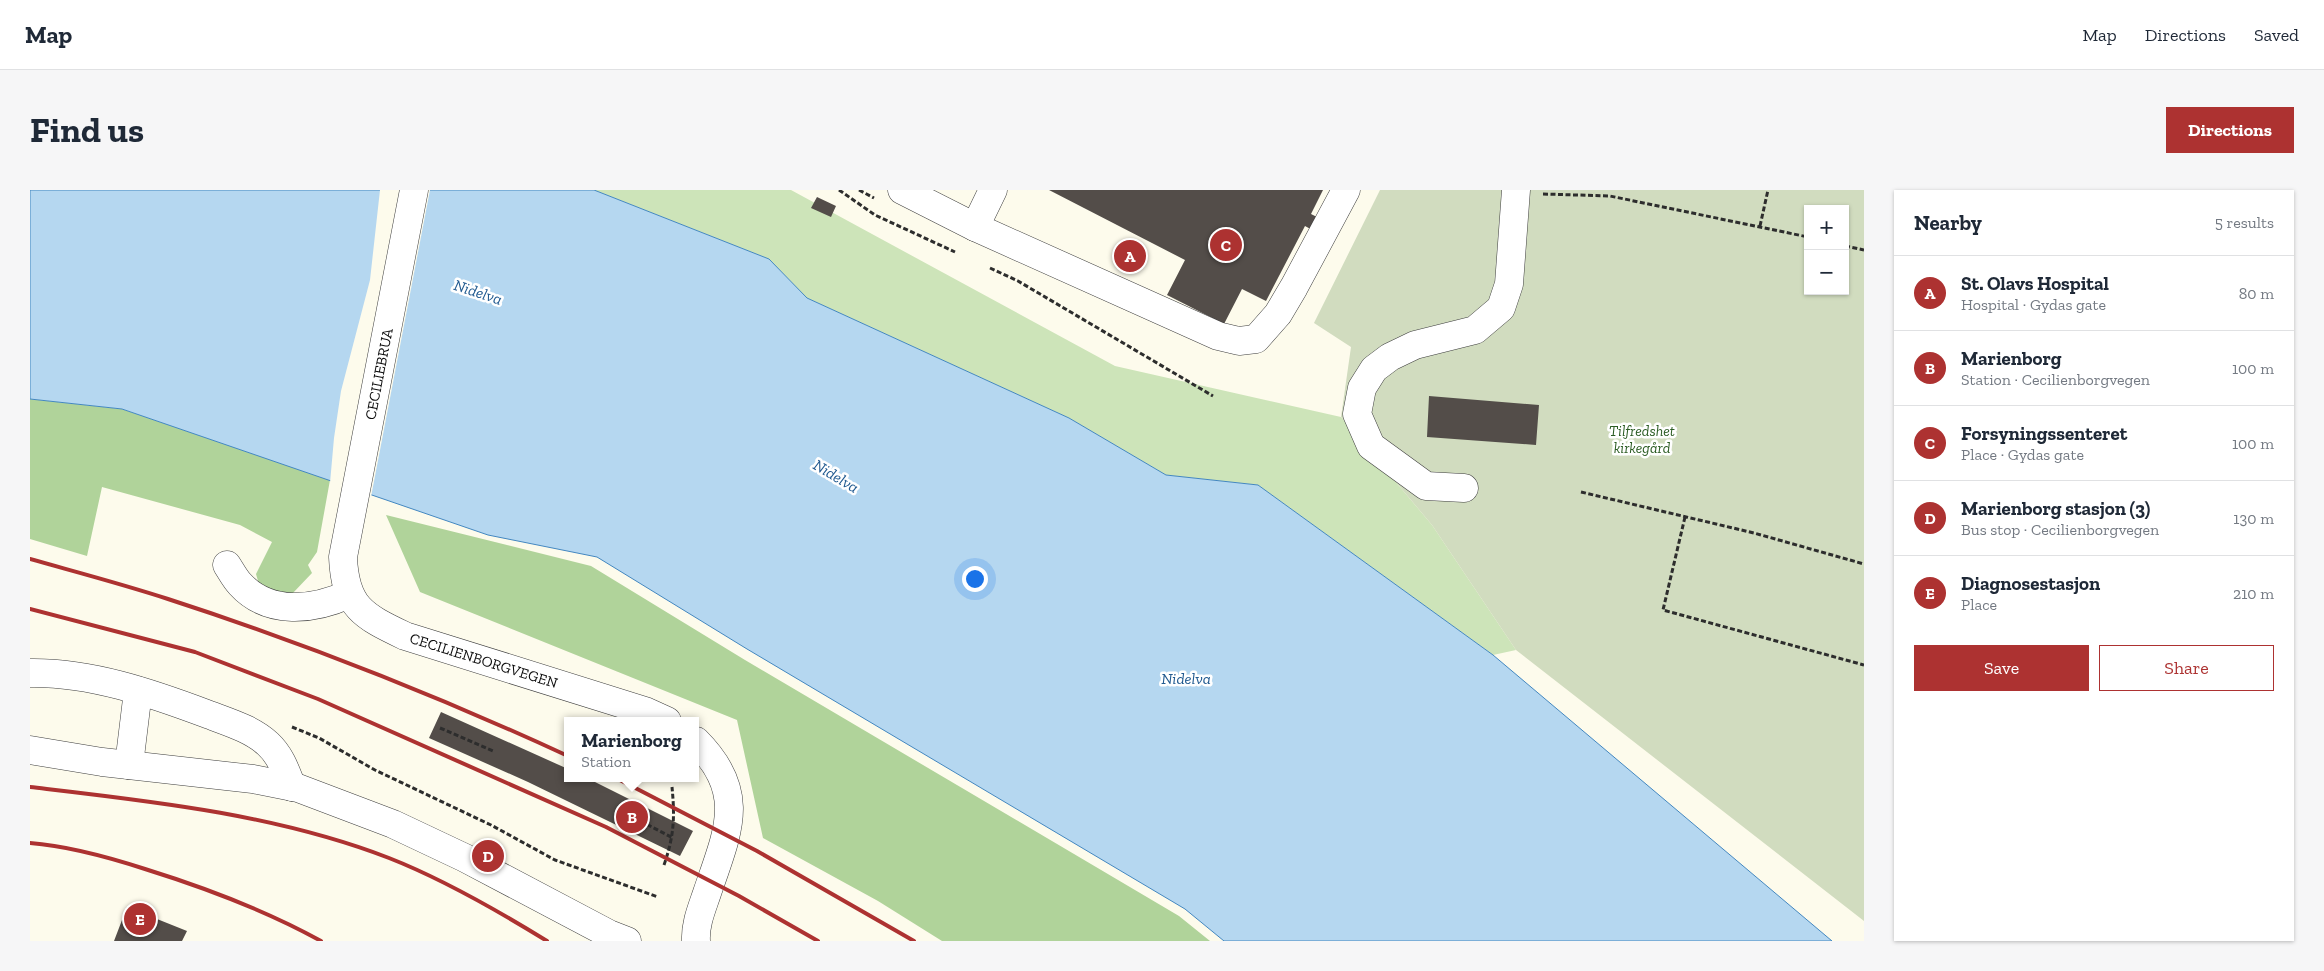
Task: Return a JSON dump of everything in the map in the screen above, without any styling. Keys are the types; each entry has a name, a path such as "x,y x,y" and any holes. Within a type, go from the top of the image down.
{"street":[{"name":"CECILIEBRUA","path":"343,557 414,190"},
{"path":"902,190 975,227 1218,336 1239,341 1256,338 1278,314 1346,190"},
{"path":"975,227 992,190"},
{"path":"1464,488 1426,486 1371,446 1357,414 1362,388 1374,369 1390,357 1414,345 1475,330 1501,308 1509,284 1516,192"},
{"name":"CECILIENBORGVEGEN","path":"343,557 344,578 349,594 357,607 370,618 405,636 645,711 658,717"},
{"path":"227,565 239,584 254,596 273,606 310,607 330,603 349,594"},
{"path":"30,672 52,672 98,680 167,699 253,733 269,744 279,758 292,787"},
{"path":"129,765 138,691"},
{"path":"696,941 699,915 724,844 730,808 724,780 717,765 699,744"},
{"path":"30,750 129,765 252,779 292,787 393,824 465,858 609,934 627,941"}],"path":[{"path":"839,190 875,215 956,252"},
{"path":"1760,226 1768,190"},
{"path":"1516,192 1610,196 1804,236"},
{"path":"1849,247 1864,250"},
{"path":"983,264 1018,281 1213,396"},
{"path":"1581,492 1754,533 1864,564"},
{"path":"1686,517 1663,610 1864,665"},
{"path":"287,725 319,738 375,770 492,825 554,860 658,896"},
{"path":"440,728 493,750"},
{"path":"664,865 673,838 672,787"},
{"path":"627,814 673,838"}],"green space":[{"path":"594,190 791,190 1115,366 1341,417 1432,525 1516,650 1493,655 1258,485 1166,475 1069,418 807,298 769,259"},
{"name":"Tilfredshet kirkegård","path":"1380,190 1864,190 1864,921 1516,650 1432,525 1341,417 1351,347 1314,323"},
{"path":"30,399 122,409 330,480 317,552 308,565 312,573 292,594 277,599 260,588 256,574 272,542 240,525 102,487 87,556 30,539"},
{"path":"386,515 591,566 745,660 1179,916 1210,941 942,941 878,901 763,838 737,720 420,592"}],"water":[{"name":"Nidelva","path":"30,190 594,190 769,259 807,298 1069,418 1166,475 1258,485 1493,655 1832,941 1224,941 1185,909 747,649 597,557 488,535 122,409 30,399"}],"pier":[{"path":"380,190 430,190 371,497 330,483 341,391 370,280"}],"building":[{"path":"1049,190 1323,190 1311,214 1321,219 1314,231 1305,226 1266,301 1242,289 1224,324 1167,295 1185,260"},
{"path":"817,197 836,206 831,217 811,208"},
{"path":"1429,396 1539,405 1536,445 1427,437"},
{"path":"441,712 564,767 564,782 595,782 693,831 680,856 528,782 429,738"},
{"path":"127,907 187,931 182,941 114,941"}],"railway":[{"path":"30,559 151,594 320,652 470,712 564,754"},
{"path":"30,609 195,652 318,699 606,827 739,896 818,941"},
{"path":"624,782 757,851 914,941"},
{"path":"30,787 212,811 302,830 346,843 429,875 490,907 547,941"},
{"path":"30,843 88,853 168,876 257,910 321,941"}],"place":[{"name":"Forsyningssenteret","path":"1226,245"},
{"name":"St. Olavs Hospital","path":"1130,256"},
{"name":"Marienborg","path":"632,817"},
{"name":"Marienborg stasjon (3)","path":"488,856"},
{"name":"Diagnosestasjon","path":"140,919"}]}
